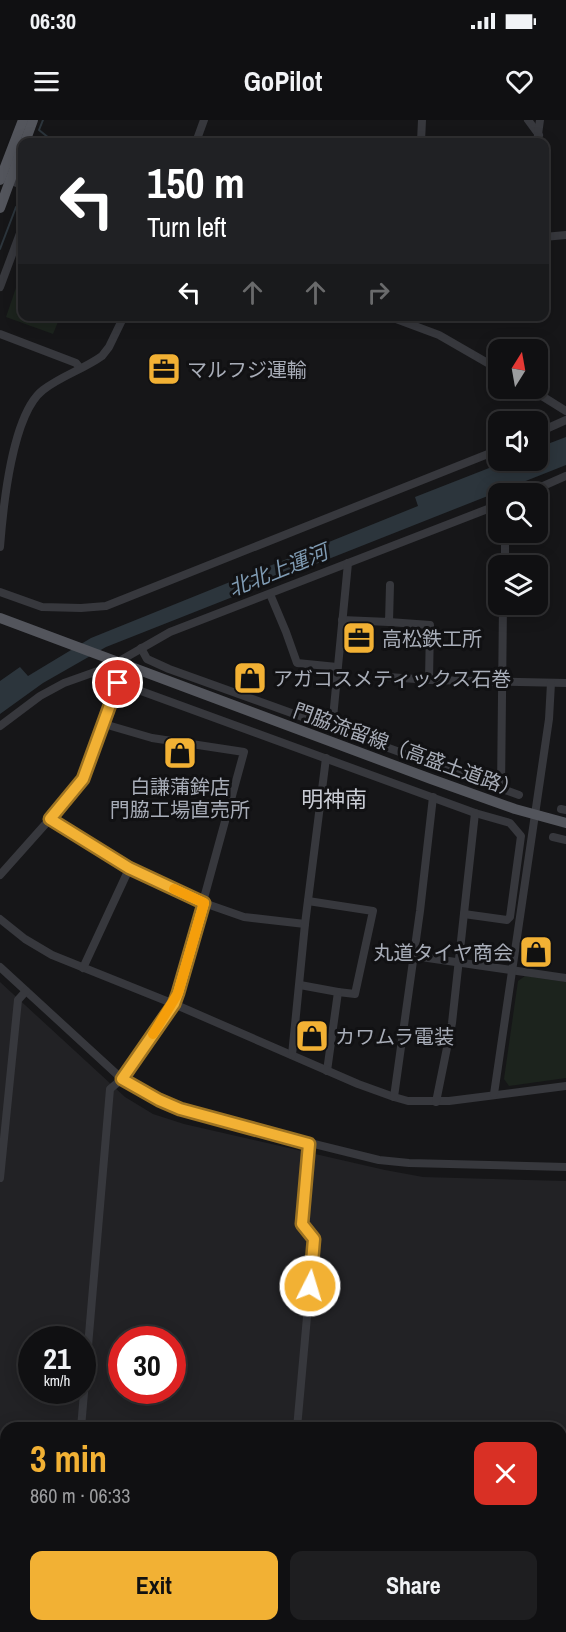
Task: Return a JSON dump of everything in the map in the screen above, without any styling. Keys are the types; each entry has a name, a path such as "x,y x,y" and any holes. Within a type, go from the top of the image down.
{"main road":[{"path":"0,208 4,179 23,120"},
{"path":"26,138 33,120"},
{"path":"4,179 18,155"},
{"name":"門脇流留線（高盛土道路）","path":"0,618 431,779 566,823"}],"street":[{"path":"197,138 204,120"},
{"path":"421,138 422,120"},
{"path":"528,120 537,138"},
{"path":"538,138 540,120"},
{"path":"549,237 566,235"},
{"path":"0,287 18,239"},
{"path":"0,547 11,463 23,417 34,399 44,390 102,356 122,321"},
{"path":"401,321 439,335 488,363"},
{"path":"0,334 76,363 80,368"},
{"path":"547,399 566,411"},
{"path":"548,428 566,420"},
{"path":"0,592 42,607 106,606 488,454"},
{"path":"548,484 566,476"},
{"path":"0,726 40,696 64,682 109,667 170,632 488,509"},
{"path":"332,728 348,563"},
{"path":"389,622 390,585"},
{"path":"270,594 297,663 337,667"},
{"path":"501,790 504,615"},
{"path":"342,620 430,625 429,680"},
{"path":"141,648 147,659 161,666 519,795"},
{"path":"388,677 502,683 566,683"},
{"path":"0,875 83,779 118,683 475,813 510,823 521,836 510,918 507,920 465,914"},
{"path":"494,1094 549,719 550,683"},
{"path":"82,1422 110,1089 122,1079 174,1004 184,978 243,752 152,738 104,724"},
{"path":"292,1055 304,924 317,816 327,758"},
{"path":"394,1097 433,796"},
{"path":"436,1102 452,1023 475,813"},
{"path":"50,819 129,868 204,903 244,917 304,924"},
{"path":"553,837 566,840"},
{"path":"83,968 129,868"},
{"path":"300,985 355,994 373,911 308,901"},
{"path":"0,919 25,939 52,955 394,1097 408,1101 436,1102 566,1086"},
{"path":"414,956 566,978"},
{"path":"0,967 122,1079 180,1109 309,1144 379,1160 409,1163 566,1167"},
{"path":"0,1178 4,1083 18,1000 27,991"},
{"path":"327,1071 338,992"},
{"path":"298,1422 314,1239 302,1224 309,1144"}],"shaded area":[{"path":"18,282 18,321 58,321 53,334 6,317"},
{"path":"525,976 566,982 566,1078 509,1086 504,1079 518,981"},
{"path":"0,982 125,1097 153,1114 184,1124 423,1177 566,1181 566,1422 0,1422"}],"water":[{"name":"北北上運河","path":"566,437 566,465 521,483 488,483 488,496 106,647 43,683 0,714 0,681 20,667 28,676 91,638 418,506 415,497 488,468 488,471 548,471 548,444"}],"waterway":[{"path":"43,120 39,130 49,138"},
{"path":"0,249 16,207"}],"slow traffic":[{"path":"153,1034 174,1004 184,978 204,903 174,889"}],"place":[{"name":"マルフジ運輸","path":"164,369"},
{"name":"高松鉄工所","path":"359,638"},
{"name":"アガコスメティックス石巻","path":"250,678"},
{"name":"白謙蒲鉾店 門脇工場直売所","path":"180,753"},
{"name":"丸道タイヤ商会","path":"536,952"},
{"name":"カワムラ電装","path":"312,1036"}],"district":[{"name":"明神南","path":"334,799"}],"route":[{"path":"118,683 83,779 50,819 129,868 204,903 184,978 174,1004 122,1079 180,1109 309,1144 302,1224 314,1239 310,1286"}]}
